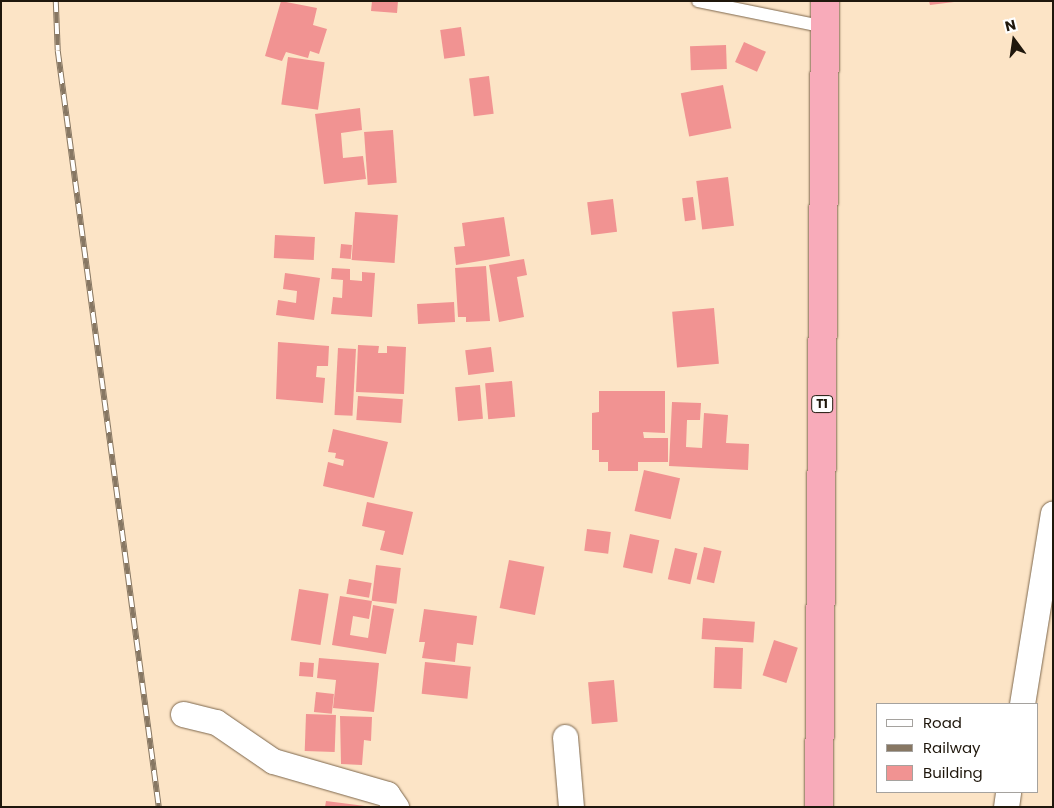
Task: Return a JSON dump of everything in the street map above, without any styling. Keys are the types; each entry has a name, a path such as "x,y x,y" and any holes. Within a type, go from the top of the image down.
{"highway":[{"name":"T1","path":"819,807 826,14"}],"street":[{"path":"1022,703 1053,513"},
{"path":"183,714 216,722 273,761 387,794 396,807"},
{"path":"564,804 565,738"},
{"path":"1006,807 1008,793"}],"lane":[{"path":"698,1 826,14"}],"building":[{"path":"281,1 317,8 313,25 327,29 319,54 310,51 308,58 286,52 282,61 265,56"},
{"path":"372,1 398,1 397,13 371,11"},
{"path":"929,1 954,1 954,2 930,5"},
{"path":"461,27 465,56 444,59 440,30"},
{"path":"744,42 766,52 757,72 735,62"},
{"path":"726,45 727,69 691,70 690,46"},
{"path":"288,57 325,62 318,110 281,105"},
{"path":"489,76 494,114 474,116 469,78"},
{"path":"723,85 731,128 689,136 681,93"},
{"path":"360,108 362,130 341,133 343,158 363,156 366,179 324,184 315,114"},
{"path":"393,130 397,183 368,185 364,132"},
{"path":"728,177 734,226 702,230 696,181"},
{"path":"693,197 696,220 685,221 682,198"},
{"path":"613,199 617,232 591,235 587,202"},
{"path":"355,212 398,215 395,263 352,260"},
{"path":"504,217 510,256 456,265 454,247 465,246 462,223"},
{"path":"275,235 315,237 314,260 274,258"},
{"path":"341,244 352,245 351,259 340,258"},
{"path":"524,259 527,275 517,277 524,317 499,322 489,265"},
{"path":"486,266 490,321 466,322 466,317 458,317 455,268"},
{"path":"332,268 350,269 350,280 362,281 362,272 375,273 372,317 331,314 333,297 342,298 343,280 331,279"},
{"path":"285,273 320,278 314,320 276,315 278,300 296,303 297,291 283,289"},
{"path":"454,302 455,322 418,324 417,304"},
{"path":"714,308 719,364 677,367 672,312"},
{"path":"278,342 329,346 328,366 317,366 316,377 325,378 323,403 276,399"},
{"path":"358,345 379,346 378,353 387,353 387,346 406,347 404,394 356,392"},
{"path":"491,347 494,372 468,375 465,350"},
{"path":"338,348 356,349 352,416 334,415"},
{"path":"512,381 515,417 488,419 485,383"},
{"path":"480,385 483,419 458,421 455,387"},
{"path":"599,391 665,391 665,433 643,432 644,438 668,438 668,462 638,462 638,471 608,471 608,462 599,462 599,450 592,450 592,413 599,412"},
{"path":"358,396 403,399 401,423 356,420"},
{"path":"672,402 701,403 700,420 687,420 686,447 702,448 704,413 728,415 726,443 749,444 748,470 669,466"},
{"path":"333,429 388,442 374,498 323,486 328,462 343,466 344,460 335,458 336,453 328,452"},
{"path":"644,470 680,478 671,519 635,511"},
{"path":"367,502 413,512 403,555 380,550 385,531 362,526"},
{"path":"587,529 611,532 608,554 584,551"},
{"path":"630,534 659,540 652,573 623,567"},
{"path":"704,547 722,551 714,583 697,579"},
{"path":"675,548 697,553 690,584 668,579"},
{"path":"509,560 544,567 535,615 500,608"},
{"path":"376,565 401,568 396,604 372,601"},
{"path":"349,579 372,583 369,598 346,594"},
{"path":"299,589 329,594 320,645 291,640"},
{"path":"340,596 372,601 369,619 353,616 350,635 368,638 373,605 394,609 386,654 332,645"},
{"path":"424,609 477,616 473,645 457,643 455,662 422,658 425,642 419,642"},
{"path":"703,618 755,622 753,643 702,639"},
{"path":"774,640 798,648 786,683 763,675"},
{"path":"715,647 743,648 742,689 714,688"},
{"path":"319,658 379,663 374,712 333,708 336,680 317,678"},
{"path":"300,662 314,663 313,677 299,676"},
{"path":"425,662 471,667 467,699 422,694"},
{"path":"614,680 618,722 592,724 588,682"},
{"path":"316,692 334,694 332,714 314,712"},
{"path":"306,714 336,715 335,752 305,751"},
{"path":"340,716 372,717 371,741 364,740 362,765 341,764"},
{"path":"326,801 365,806 365,807 325,807"}],"railway":[{"path":"56,1 58,51 159,807"}]}
